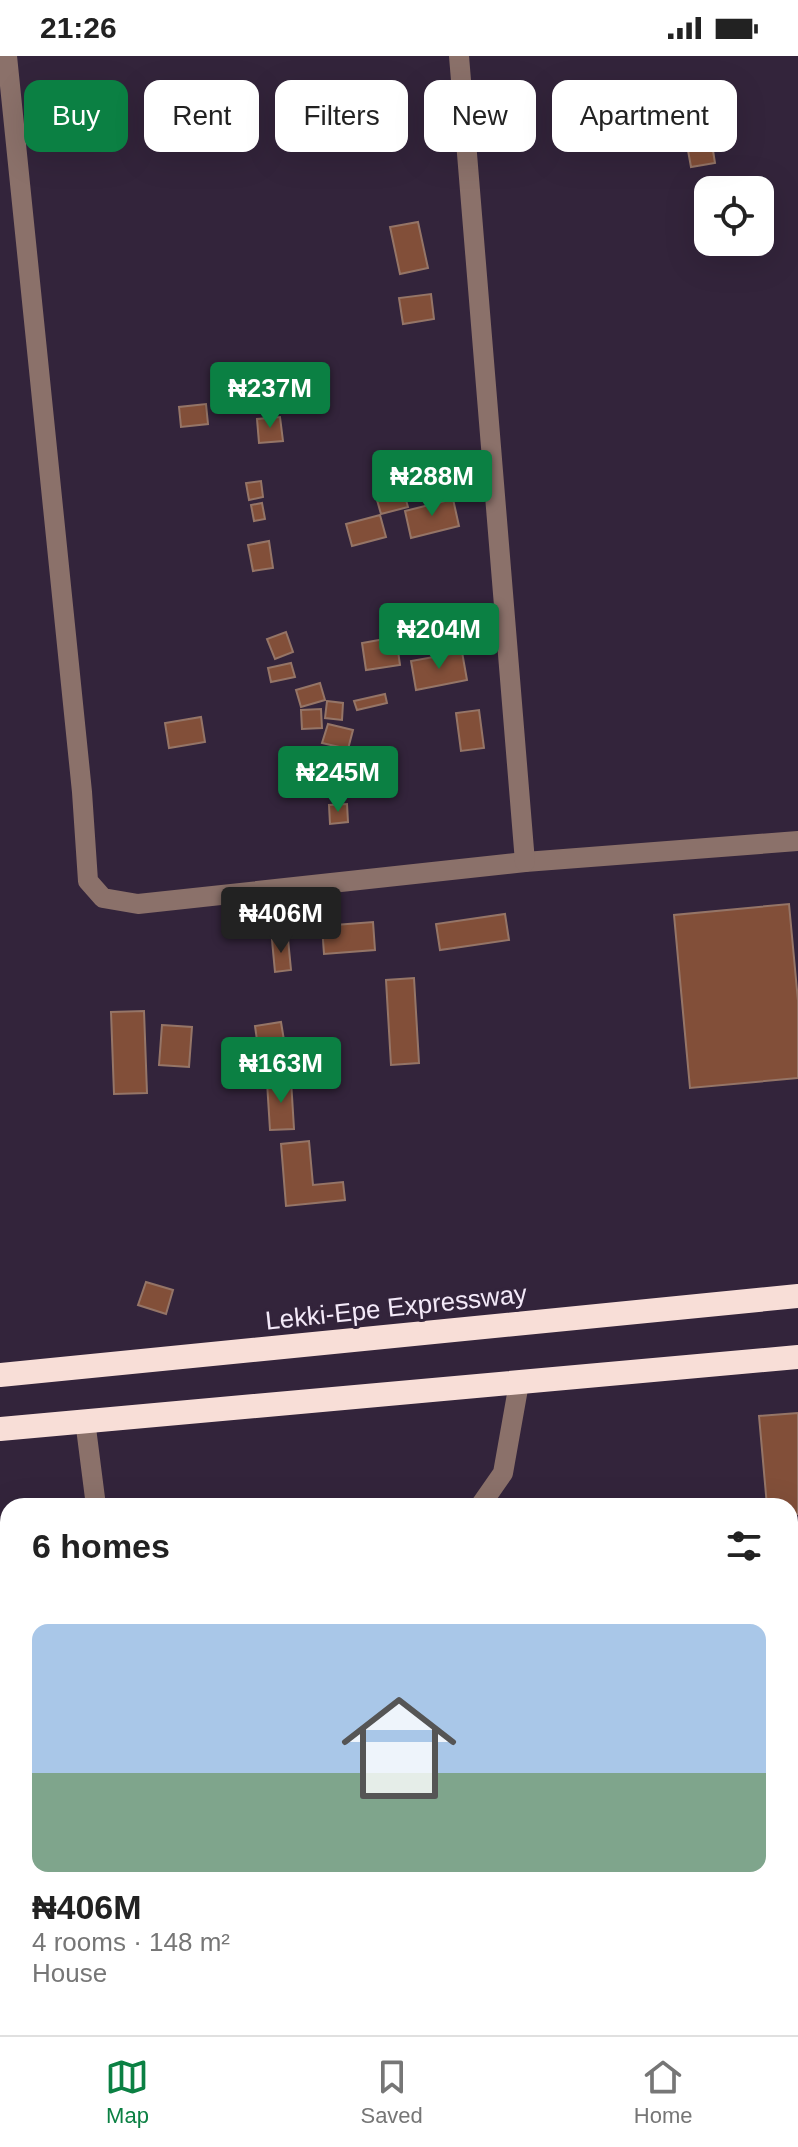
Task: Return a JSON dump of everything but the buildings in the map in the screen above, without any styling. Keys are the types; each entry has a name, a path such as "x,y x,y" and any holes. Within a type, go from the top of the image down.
{"highway":[{"name":"Lekki-Epe Expressway","path":"0,1375 798,1296"},
{"path":"0,1429 798,1357"}],"street":[{"path":"7,56 82,792 88,881 103,898 138,904 525,862 798,841"},
{"path":"459,56 525,862"},
{"path":"486,1498 503,1473 519,1383"},
{"path":"85,1420 95,1498"}]}
